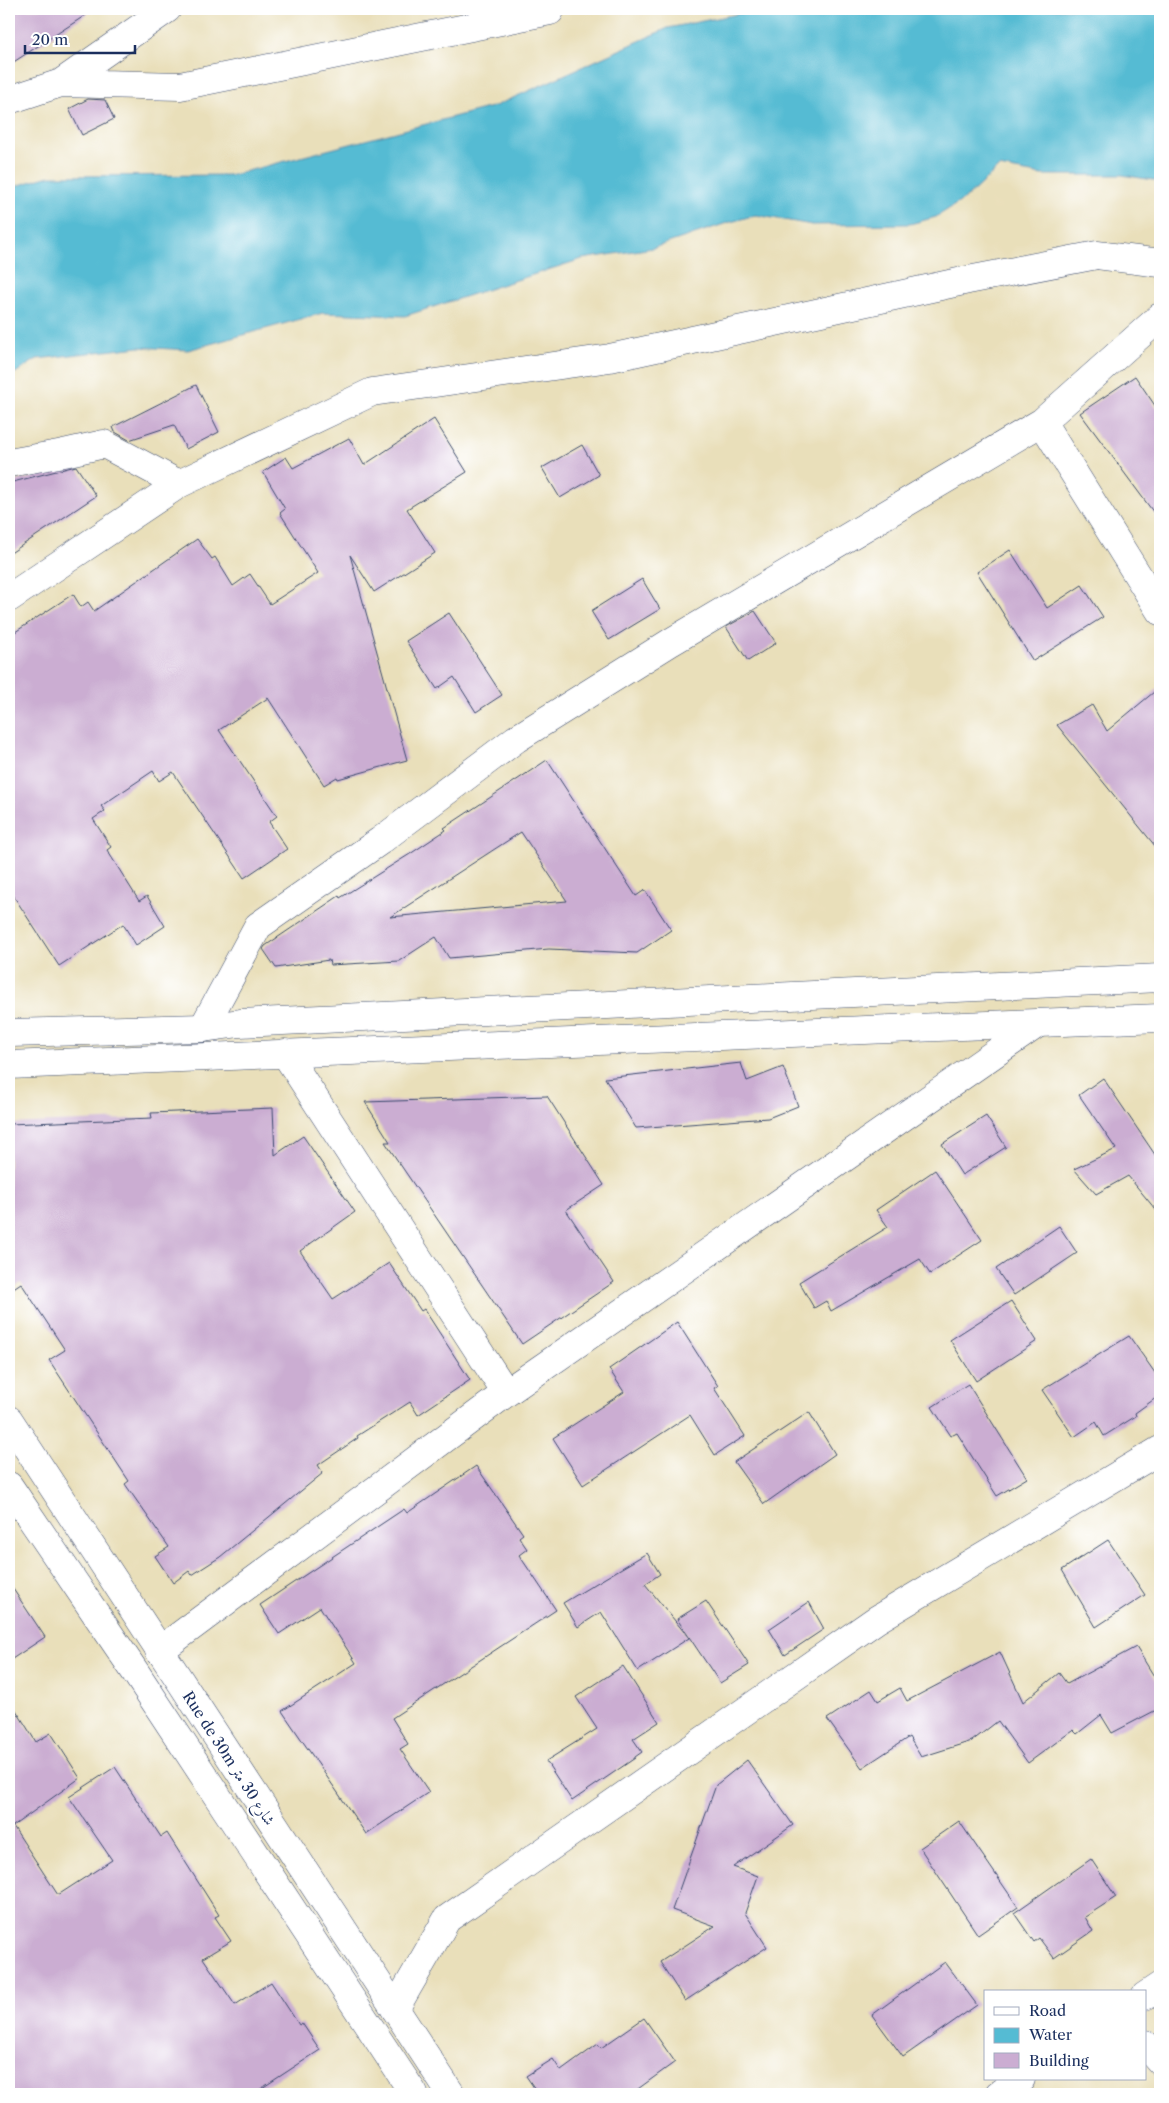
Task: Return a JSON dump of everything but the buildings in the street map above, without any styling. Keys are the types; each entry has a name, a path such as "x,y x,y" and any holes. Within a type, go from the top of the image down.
{"street":[{"path":"9,100 62,83 167,9"},
{"path":"62,83 180,86 551,9"},
{"path":"9,598 179,484 372,392 610,358 968,280 1097,255 1160,263"},
{"path":"203,1028 258,926 380,841 516,739 671,642 1042,422 1160,317"},
{"path":"1042,422 1160,611"},
{"path":"9,463 104,444 179,484"},
{"path":"9,1033 203,1028 240,1023 1160,978"},
{"path":"9,1065 1160,1018"},
{"path":"159,1651 506,1393 1037,1024"},
{"path":"285,1053 506,1393"},
{"name":"Rue de 30m شارع 30 متر","path":"9,1420 451,2094"},
{"path":"395,2009 447,1919 876,1620 1160,1450"},
{"name":"Rue de 30m شارع 30 متر","path":"9,1486 143,1684 414,2094"},
{"path":"1146,1995 1160,1986"},
{"path":"1146,2045 1160,2061"},
{"path":"999,2094 1020,2080"}],"water":[{"path":"762,9 1142,9 1160,12 1160,181 1122,175 1042,175 999,167 966,198 936,217 910,224 812,225 756,215 653,248 582,259 405,316 323,313 188,350 139,347 37,359 9,377 9,188 50,176 232,175 495,106 668,28"}]}
